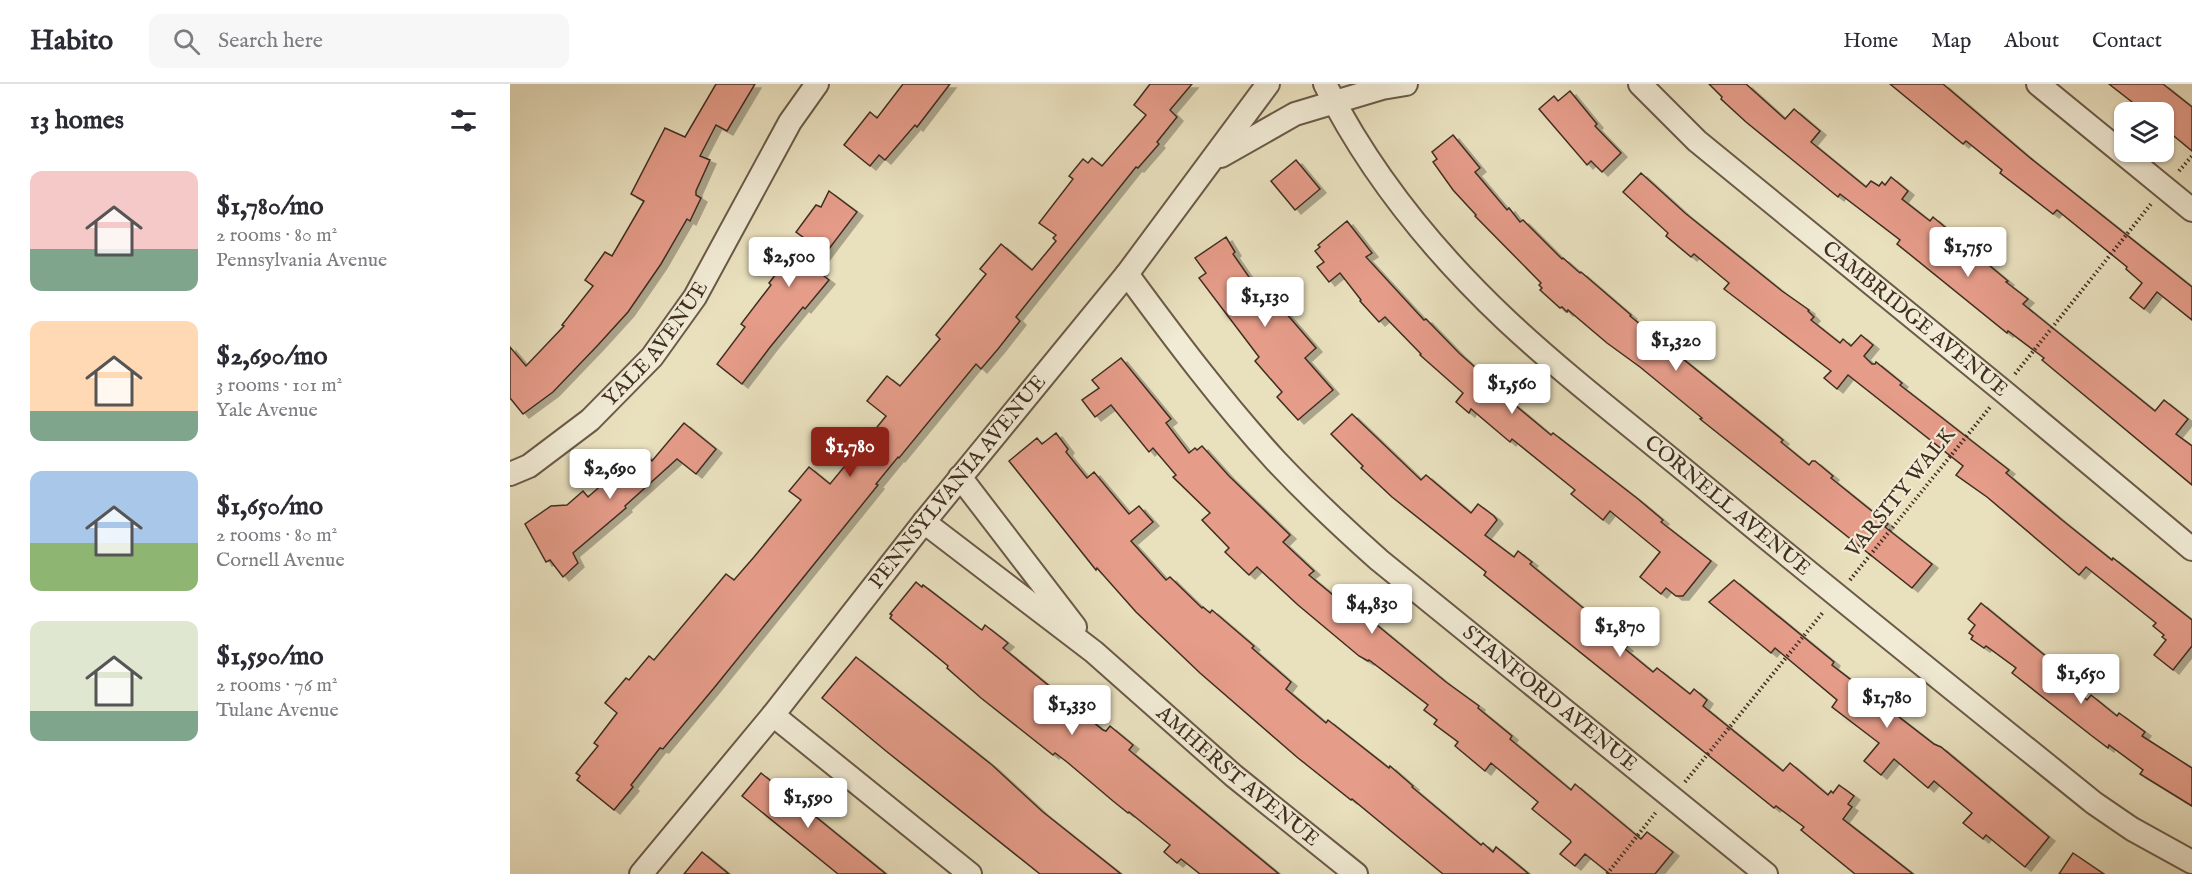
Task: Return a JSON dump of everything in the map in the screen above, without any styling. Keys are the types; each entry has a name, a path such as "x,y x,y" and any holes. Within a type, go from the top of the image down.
{"street":[{"name":"YALE AVENUE","path":"510,474 529,466 590,420 652,357 695,297 790,122 817,84"},
{"name":"PENNSYLVANIA AVENUE","path":"641,874 773,715 960,477 1127,274 1268,84"},
{"path":"1212,160 1330,93 1406,84"},
{"name":"CAMBRIDGE AVENUE","path":"1640,84 1697,141 2192,549"},
{"path":"2038,84 2192,210"},
{"name":"CORNELL AVENUE","path":"1330,93 1370,159 1411,216 1505,319 1563,370 1836,596 2094,803 2132,829 2192,862"},
{"name":"STANFORD AVENUE","path":"1127,274 1180,346 1228,405 1275,460 1327,513 1379,560 1766,874"},
{"name":"AMHERST AVENUE","path":"960,477 1094,652"},
{"name":"AMHERST AVENUE","path":"924,522 1094,652 1234,776 1356,874"},
{"path":"773,715 970,874"}],"path":[{"name":"VARSITY WALK","path":"1607,874 1669,796 1688,780 2192,156"}],"building":[{"path":"716,84 755,84 727,131 716,125 700,156 710,160 696,191 696,195 701,198 690,221 687,219 661,264 628,312 553,392 523,414 510,398 510,347 526,366 564,326 562,325 593,286 585,280 605,252 612,256 644,201 631,194 665,128 685,137"},
{"path":"903,84 950,84 917,127 915,125 885,160 879,155 870,166 844,145 870,112 877,118"},
{"path":"1150,84 1192,84 1170,110 1177,117 1157,142 1159,144 1138,168 1136,167 1016,317 1020,321 998,349 981,369 976,364 898,457 876,484 878,485 714,688 663,749 660,748 614,810 577,780 580,776 576,773 598,746 594,743 617,713 605,703 626,678 629,680 649,656 654,660 726,574 734,580 754,557 801,500 789,491 809,467 830,484 854,455 849,452 861,438 865,442 886,416 867,401 887,376 900,386 940,339 936,335 986,274 980,269 1001,244 1032,270 1056,241 1053,238 1056,235 1039,223 1073,179 1069,176 1083,159 1088,163 1092,158 1102,166 1146,115 1134,105"},
{"path":"1709,84 1746,84 1785,119 1794,109 1820,131 1811,142 1866,187 1871,181 1879,186 1882,182 1885,185 1891,177 1908,191 1902,199 1930,221 1933,217 1951,232 1941,244 1969,267 1978,256 2028,299 2023,304 2155,411 2164,400 2188,419 2176,434 2192,446 2192,485 2042,360 2044,358 2008,331 2007,333 1897,244 1900,240 1840,194 1838,197 1746,122 1721,99 1722,97"},
{"path":"1890,84 1943,84 2029,157 2192,287 2192,320 2157,292 2144,309 2130,298 2142,283 2126,269 2127,267 2057,210 2053,214 2000,173 2002,170 1966,141 1963,144"},
{"path":"2109,84 2163,84 2192,107 2192,151 2174,136 2174,102 2132,102"},
{"path":"1570,91 1597,124 1595,126 1621,153 1602,172 1591,161 1587,165 1539,109 1554,96 1558,101"},
{"path":"1453,135 1480,168 1475,172 1520,222 1523,220 1562,259 1581,272 1630,316 1783,440 1781,442 1809,465 1815,461 1833,476 1831,478 1888,524 1885,527 1932,564 1912,588 1700,419 1702,418 1640,367 1568,310 1567,312 1562,307 1560,308 1540,290 1541,283 1475,216 1433,162 1437,159 1432,152"},
{"path":"1296,160 1320,189 1295,210 1271,181"},
{"path":"1641,173 1685,213 1809,310 1814,317 1811,320 1840,343 1843,339 1851,346 1861,335 1873,345 1864,356 1872,364 1876,362 1902,383 1900,385 2009,470 2006,473 2062,520 2192,620 2192,646 2173,670 2154,655 2166,640 2162,637 2164,635 2153,626 2156,623 2086,567 2079,575 1987,497 1956,475 1963,466 1848,375 1837,389 1824,378 1831,371 1724,289 1729,283 1694,254 1691,257 1666,236 1668,233 1623,192"},
{"path":"829,191 857,212 816,266 822,271 820,273 829,280 805,309 803,307 742,384 717,364 745,327 741,324 771,285 769,283 804,238 796,232 816,205 821,207"},
{"path":"1347,221 1372,253 1366,257 1424,320 1426,319 1494,384 1492,386 1551,435 1553,433 1638,499 1663,520 1661,522 1711,561 1683,596 1676,596 1666,588 1661,594 1640,577 1660,552 1610,511 1603,520 1571,494 1575,490 1512,439 1510,442 1471,409 1469,413 1456,402 1463,393 1420,355 1385,317 1379,322 1340,273 1329,282 1317,267 1324,262 1315,251 1320,247 1318,245"},
{"path":"1226,237 1235,252 1233,254 1258,290 1272,279 1287,298 1279,305 1316,348 1305,358 1333,390 1298,420 1277,397 1282,392 1255,361 1259,357 1199,278 1206,273 1195,258"},
{"path":"1121,358 1171,419 1166,423 1189,453 1202,446 1229,476 1290,535 1283,542 1314,571 1309,575 1363,620 1366,616 1479,706 1478,708 1512,736 1510,739 1571,790 1575,784 1641,839 1647,832 1673,852 1655,874 1610,874 1585,854 1575,866 1560,854 1571,842 1570,840 1532,809 1538,802 1491,763 1485,771 1455,746 1458,742 1434,724 1437,720 1424,710 1428,705 1369,660 1359,656 1257,567 1249,575 1225,552 1229,548 1202,520 1210,513 1173,477 1176,475 1153,448 1149,452 1111,405 1095,417 1082,400 1099,388 1092,380"},
{"path":"1352,414 1421,480 1426,475 1471,513 1478,504 1494,516 1497,520 1485,535 1514,557 1518,551 1532,562 1530,564 1605,626 1603,628 1653,672 1657,668 1690,694 1694,689 1707,700 1703,706 1783,771 1790,763 1828,795 1831,791 1833,793 1839,785 1854,796 1848,804 1852,807 1843,819 1913,874 1855,874 1801,830 1804,827 1776,806 1774,808 1484,575 1486,572 1392,497 1361,468 1363,466 1331,434"},
{"path":"684,423 716,449 696,474 677,459 625,506 626,508 573,553 578,563 563,577 550,560 546,562 525,524 551,506 567,505 583,491 588,497 605,482 608,486 644,453 652,461"},
{"path":"1056,433 1068,449 1066,452 1087,478 1094,472 1129,514 1139,506 1153,522 1131,541 1166,580 1170,577 1202,608 1210,613 1212,610 1254,646 1252,648 1291,682 1286,689 1326,723 1328,720 1389,768 1390,766 1481,845 1483,843 1493,852 1496,847 1529,874 1443,874 1298,758 1200,673 1136,612 1097,568 1096,570 1009,461 1037,438 1042,444"},
{"path":"1734,580 1834,662 1832,665 1934,744 1941,747 2049,837 2025,867 1986,835 1983,839 1963,823 1972,813 1934,781 1928,788 1894,759 1881,775 1864,761 1879,743 1832,707 1837,700 1775,648 1771,653 1709,602"},
{"path":"916,582 982,630 985,625 1008,643 1003,648 1103,730 1106,731 1110,726 1133,745 1129,750 1279,874 1200,874 1181,859 1177,863 1164,852 1170,845 1067,762 1055,753 1053,755 981,698 947,668 948,666 890,618 892,615 890,614"},
{"path":"1981,603 2059,667 2054,674 2087,700 2091,695 2117,716 2119,713 2145,732 2142,736 2192,768 2192,806 2140,774 2143,770 2109,745 2108,748 2012,673 2016,668 1986,646 1984,648 1971,639 1973,636 1969,633 1975,625 1968,619"},
{"path":"856,657 992,765 1043,812 1121,874 1040,874 886,751 822,698"},
{"path":"761,773 886,874 838,874 742,796"},
{"path":"702,852 729,874 684,874"},
{"path":"2073,853 2104,874 2059,874"}]}
